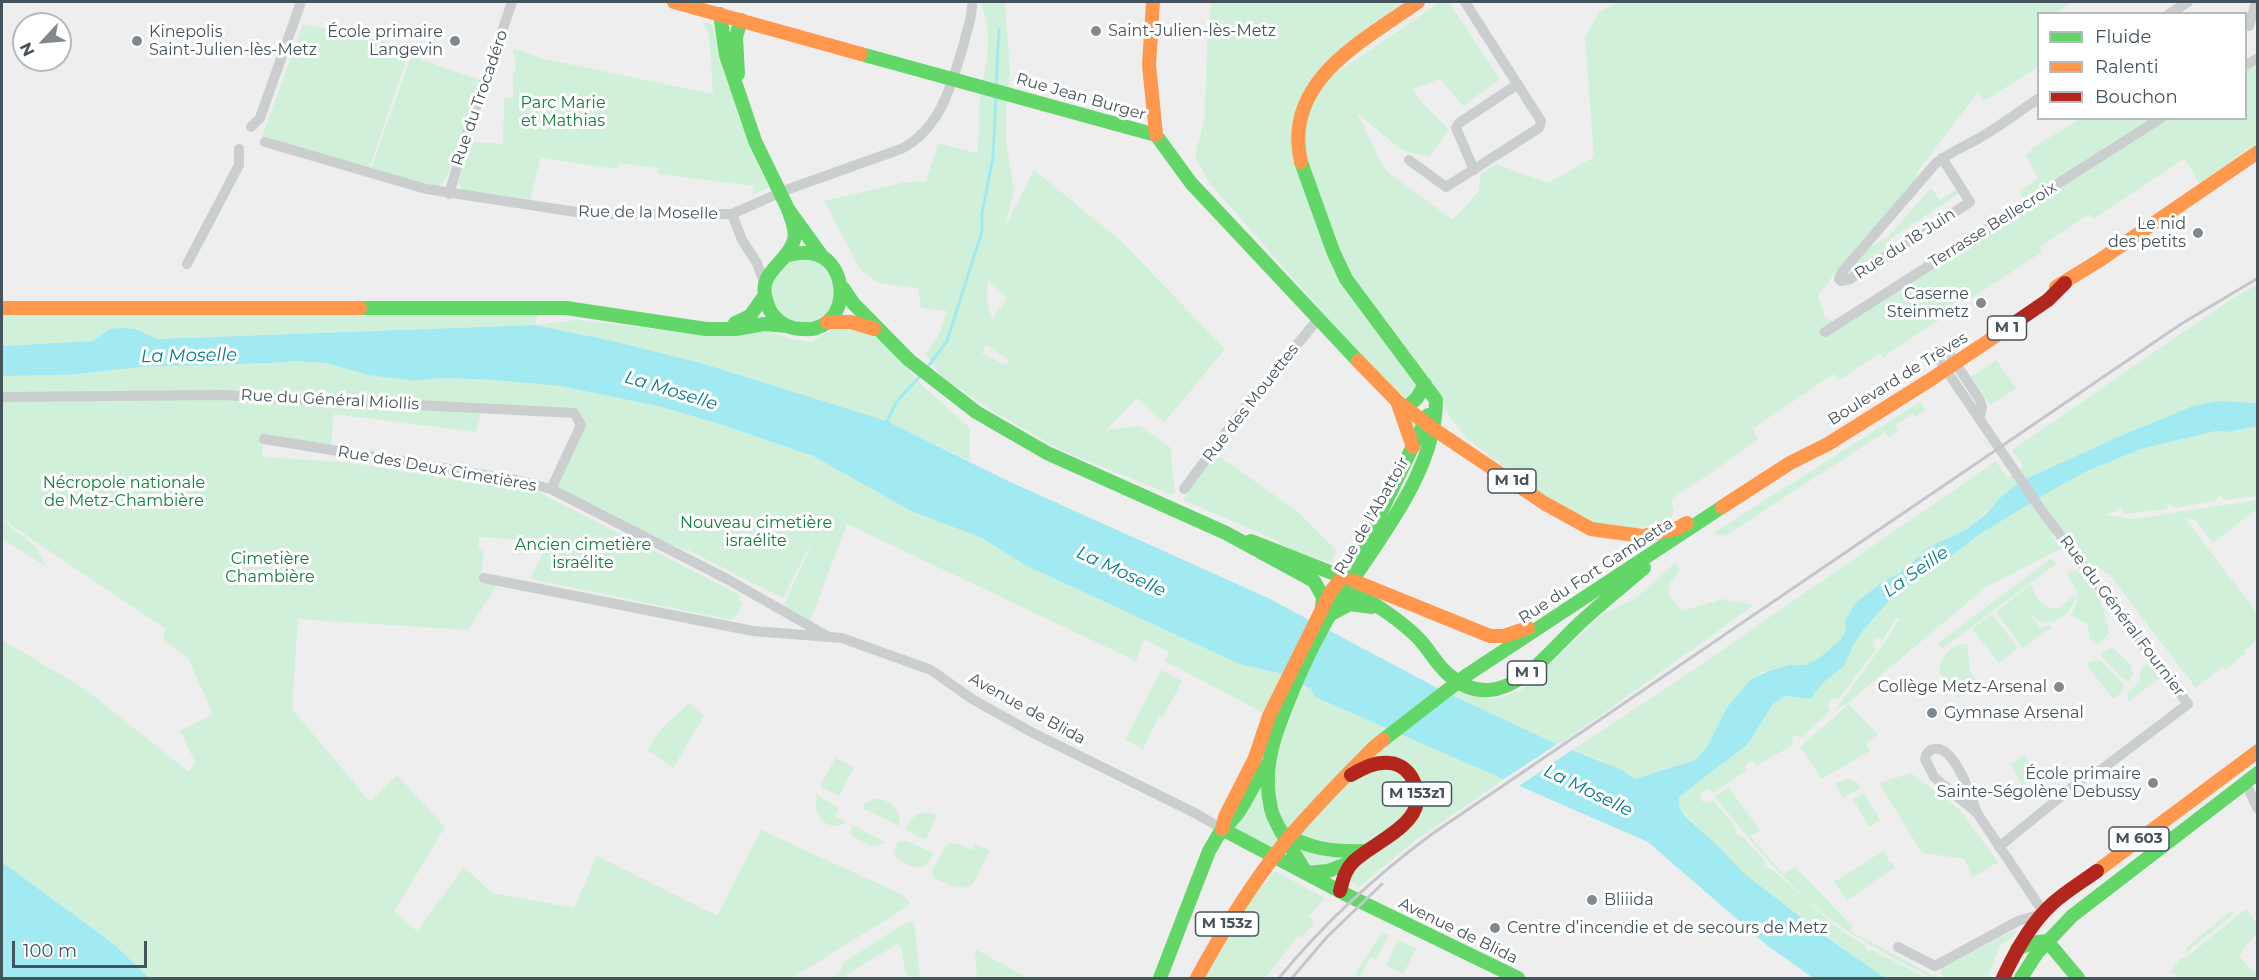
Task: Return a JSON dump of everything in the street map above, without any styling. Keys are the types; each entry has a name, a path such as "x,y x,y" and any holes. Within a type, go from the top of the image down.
{"main road":[{"name":"Rue Jean Burger","path":"674,2 1156,135 1191,183 1401,405 1430,426"},
{"path":"1153,2 1149,65 1156,135"},
{"path":"1417,3 1347,53 1315,83 1299,117 1297,136 1304,172 1346,279 1436,400 1437,412 1430,426"},
{"path":"2,308 566,308 680,326 715,329 736,329 753,325 787,326 807,330 827,322 836,313 841,301 843,288 839,275 832,264 822,256 788,209 765,166 726,55 720,14"},
{"path":"740,97 736,37 741,20"},
{"name":"Boulevard de Trèves","path":"1743,494 1803,456 1828,444 2048,290 2065,283 2254,154"},
{"path":"787,255 795,239 788,209"},
{"path":"715,329 745,320 757,309 772,267 787,255 810,252 822,256"},
{"name":"M 1","path":"843,288 853,303 909,360 976,412 1047,453 1226,533 1314,581 1323,597 1323,617 1348,603 1358,603 1383,611"},
{"path":"765,290 769,308 776,318 787,326"},
{"name":"M 1","path":"827,322 863,323 882,333"},
{"path":"1413,447 1401,405 1417,398 1425,384"},
{"name":"Rue de l'Abattoir","path":"1284,698 1323,617 1344,583 1413,447 1430,426"},
{"name":"Rue de l'Abattoir","path":"1344,583 1390,525 1427,455 1430,426"},
{"name":"M 1d","path":"1430,426 1552,508 1591,529 1629,536 1656,534 1676,529 1743,494"},
{"name":"Rue du Fort Gambetta","path":"1341,780 1373,748 1467,675 1743,494"},
{"name":"M 1","path":"1226,533 1272,547 1344,583 1419,639 1450,676 1465,687 1482,692 1501,689 1519,680 1576,626 1693,528"},
{"name":"M 1","path":"1267,556 1490,636 1504,636 1546,623"},
{"path":"1284,698 1269,764 1269,803 1281,832 1306,873"},
{"path":"1160,978 1209,851 1222,829 1225,817 1255,758 1269,716 1284,698"},
{"name":"M 603","path":"2003,978 2017,949 2044,913 2056,902 2258,751"},
{"name":"M 153z1","path":"1340,891 1343,877 1352,862 1364,851 1390,836 1408,820 1417,800 1416,786 1410,774 1405,769 1389,762 1370,766 1341,780"},
{"path":"1222,829 1236,818 1261,771 1269,764"},
{"name":"M 603","path":"2021,978 2047,940 2059,928 2258,773"},
{"name":"M 153z","path":"1197,978 1230,918 1262,872 1300,824 1341,780"},
{"path":"2215,782 2222,789 2226,798"},
{"name":"Avenue de Blida","path":"1222,829 1340,891 1518,978"},
{"path":"1281,832 1298,843 1316,850 1364,851"},
{"name":"M 153z1","path":"1306,873 1328,871 1352,862"},
{"path":"2044,913 2059,928"},
{"path":"2017,949 2047,940 2078,978"}],"street":[{"path":"250,127 260,118 301,2"},
{"name":"Rue du Trocadéro","path":"449,194 512,2"},
{"name":"Rue de la Moselle","path":"265,142 414,187 449,194 589,214 732,214 772,196 908,146 934,120 946,99 971,15 972,2"},
{"path":"1408,160 1446,186 1539,128 1541,121 1467,2"},
{"path":"2172,12 2188,2"},
{"path":"2249,26 2256,2"},
{"path":"1474,170 1456,128 1459,123 1518,84"},
{"name":"Rue du 18 Juin","path":"1942,158 1970,202 1850,279 1841,281 1839,279 1842,272 1936,163 1942,158 1987,134 2037,100"},
{"name":"Terrasse Bellecroix","path":"1825,332 2158,120"},
{"path":"187,264 239,165 238,149"},
{"path":"732,214 742,240 756,263 765,290"},
{"name":"Rue des Mouettes","path":"1184,489 1238,417 1319,318"},
{"name":"Rue du Général Fournier","path":"1948,362 1979,419 2042,511 2188,704 2102,769 2086,776 1999,847"},
{"name":"Rue du Général Miollis","path":"2,397 221,395 574,413 581,425 551,489"},
{"name":"Rue des Deux Cimetières","path":"264,440 516,480 551,489 727,579 827,636"},
{"name":"Avenue de Blida","path":"484,578 753,630 842,638 931,670 972,699 1032,734 1197,814 1222,829"},
{"path":"1898,947 1935,966 2018,921 2044,913 1977,813 1955,762 1940,749 1935,748 1930,751 1925,759 1932,775 1977,813"},
{"path":"2245,782 2258,809"}],"green space":[{"path":"980,2 1005,2 1010,73 1006,107 1006,141 1014,190 1005,227 1034,170 1120,240 1225,349 1164,423 1137,398 1106,430 1140,426 1170,447 1175,491 1172,495 1061,450 996,413 942,377 925,354 937,339 947,311 921,308 918,288 878,283 860,269 824,201 906,182 926,181 938,143 977,153 980,97 988,50 985,15","holes":["988,280 1007,298 992,320 986,297","986,344 1009,361 1006,365 982,354"]},
{"path":"1211,2 1407,2 1319,85 1440,2 1449,2 1500,79 1463,106 1440,79 1413,89 1422,103 1449,130 1429,157 1402,150 1357,113 1385,170 1453,220 1479,191 1480,175 1496,164 1548,183 1594,157 1585,37 1600,11 1620,2 2073,2 2057,12 2037,12 2037,68 1984,101 1978,92 1918,171 1916,181 1837,270 1818,296 1824,315 1834,323 2024,201 2019,191 2038,178 2026,156 2034,147 2078,120 2247,120 2247,64 2257,58 2257,143 2200,183 2184,159 2093,219 2089,214 2040,247 2042,252 1966,302 1963,298 1958,299 1959,307 1883,357 1880,353 1839,380 1834,374 1752,429 1758,439 1671,499 1674,512 1671,518 1634,530 1593,524 1543,495 1466,438 1435,396 1406,397 1388,383 1355,349 1208,181 1195,156 1205,117 1207,41"},
{"name":"Parc Marie et Mathias","path":"703,22 711,24 743,128 769,187 753,195 754,186 658,174 658,168 619,163 618,169 541,158 530,199 462,190 458,181 472,142 503,144 504,98 513,97 513,73 516,71 513,48 540,58 713,94 709,33"},
{"path":"303,24 411,47 368,172 262,137"},
{"path":"412,53 419,59 481,80 448,174 438,188 371,169"},
{"path":"1931,188 1940,200 1959,188 1961,192 1890,239 1880,255 1849,275 1846,274 1871,246 1888,237"},
{"path":"803,258 815,261 826,268 833,279 836,291 833,303 826,314 815,321 803,324 791,321 780,314 773,303 770,291 773,279 780,268 791,261"},
{"path":"2257,285 2257,403 2232,402 2181,411 2021,481 1967,529 1931,546 1898,574 1881,583 1855,603 1841,639 1818,659 1806,665 1789,665 1762,672 1695,760 1635,779 1605,762 1572,750 1674,683 1996,461 2007,478 2024,467 2012,450 2233,298"},
{"path":"2,308 539,308 535,325 576,320 715,336 768,331 791,339 812,342 830,331 855,325 877,336 923,386 970,428 970,461 887,421 701,363 609,340 534,325 157,339 135,329 110,329 92,341 2,346"},
{"path":"1996,360 2016,388 1991,405 1971,377"},
{"path":"293,361 326,363 368,375 414,381 443,378 560,386 662,407 813,456 911,511 982,538 1025,565 1239,664 1284,674 1311,689 1315,697 1504,779 1412,843 1358,888 1350,880 1324,866 1279,859 1222,829 1269,716 1165,661 1169,652 1144,639 1136,661 847,524 809,624 784,606 816,533 783,598 690,551 694,541 689,551 629,529 551,489 575,431 574,417 482,408 476,432 334,414 330,450 263,440 262,457 342,462 536,491 740,595 738,600 743,603 737,615 731,620 530,579 548,542 479,537 478,549 483,551 481,583 498,584 468,630 298,619 292,709 370,802 397,775 445,827 394,912 417,931 464,867 492,893 574,908 597,856 717,916 761,830 903,895 910,903 792,978 149,978 115,945 2,862 2,640 85,689 189,772 195,762 180,731 213,714 188,658 163,639 166,629 2,519 2,376 69,375 140,367"},
{"path":"1920,402 1926,410 1915,417 1912,414 1895,425 1898,431 1889,437 1885,432 1727,535 1720,536 1713,533"},
{"path":"2257,426 2257,496 2224,500 2219,495 2215,501 2175,508 2170,504 2166,509 2125,514 2121,507 2105,515 2134,519 2257,500 2257,509 2213,543 2196,521 2184,517 2257,613 2257,640 2244,651 2246,653 2225,670 2222,667 2196,688 2109,574 2090,565 2061,528 2051,535 2062,548 1986,587 1849,702 1834,711 1887,639 1900,617 1895,619 1883,640 1877,638 1874,640 1873,644 1876,649 1838,700 1834,698 1829,701 1828,707 1831,710 1802,738 1794,736 1791,741 1793,745 1757,765 1753,761 1748,762 1745,767 1746,771 1714,793 1707,789 1701,793 1700,798 1703,802 1709,803 1713,800 1736,828 1735,835 1741,835 1765,861 1763,863 1766,868 1771,868 1835,926 1865,946 1867,952 1872,950 1927,978 1885,978 1877,974 1745,874 1680,809 1679,797 1748,744 1773,704 1785,696 1810,698 1823,683 1844,666 1864,629 1888,602 1980,534 2087,471 2141,449 2216,431 2228,432"},
{"path":"1212,451 1298,512 1336,550 1331,563 1294,551 1267,536 1183,500"},
{"path":"2,520 36,547 46,567 2,538"},
{"path":"2052,558 2056,564 1942,649 1938,643"},
{"path":"1676,562 1680,570 1670,583 1669,595 1682,611 1722,599 1754,605 1559,745 1443,691 1452,686 1492,700 1520,691 1603,614 1636,598"},
{"path":"2076,570 2094,589 2105,616 2109,633 2098,645 2090,639 2087,624 2071,615 2077,595 2068,577 2068,572"},
{"path":"2032,583 2040,601 2051,608 2057,609 2076,594 2076,596 2071,607 2058,620 2039,621 2025,607 2040,628 2050,624 2052,629 2044,632 2023,648 1996,612"},
{"path":"1992,614 2018,648 1999,663 1972,629"},
{"path":"1967,644 1970,671 1976,680 1964,696 1957,697 1939,672 1947,652 1955,646"},
{"path":"2112,647 2131,665 2133,675 2128,681 2121,677 2101,656 2101,653"},
{"path":"2094,660 2101,661 2124,685 2122,692 2113,699 2086,664"},
{"path":"2148,664 2161,677 2128,702 2128,693 2141,680 2139,676 2141,668"},
{"path":"1161,670 1182,681 1163,717 1159,716 1143,749 1125,740"},
{"path":"689,703 704,716 673,768 647,750 661,729"},
{"path":"1849,704 1878,735 1866,743 1870,751 1822,779 1800,747"},
{"path":"2023,755 2038,774 2022,786 2011,764"},
{"path":"835,758 854,767 839,796 820,787"},
{"path":"1911,773 1959,809 1998,862 1972,878 1965,859 1922,853 1879,783"},
{"path":"2041,777 2049,788 2031,802 2026,794"},
{"path":"1849,779 1858,783 1860,788 1843,798 1835,783"},
{"path":"1729,788 1760,830 1750,836 1723,806 1783,874 1795,867 1853,927 1850,931 1938,978 1932,978 1859,938 1836,923 1802,895 1771,864 1714,796"},
{"path":"1864,793 1880,820 1869,827 1853,799"},
{"path":"816,794 839,808 835,816 846,822 836,826 822,820 815,806"},
{"path":"874,799 887,801 892,805 900,816 899,826 862,808"},
{"path":"927,812 937,815 926,840 905,830 913,818"},
{"path":"853,825 887,843 871,846 852,836 850,831"},
{"path":"907,841 934,853 926,865 912,866 895,857 893,852 898,842"},
{"path":"950,843 972,850 975,844 990,850 973,884 968,887 957,888 933,877 932,871 945,847"},
{"path":"1885,850 1888,861 1892,862 1895,867 1847,901 1834,882"},
{"path":"1275,871 1325,898 1309,916 1314,923 1301,938 1298,936 1265,978 1204,978 1248,902"},
{"path":"2246,909 2257,924 2257,933 2242,951 2240,957 2253,972 2257,971 2257,978 2181,978 2171,971 2181,958 2187,957"},
{"path":"2231,911 2234,914 2184,954 2188,946"},
{"path":"914,921 920,978 911,978 905,971 901,947 897,944 844,978 832,978 840,972 843,963 903,924"},
{"path":"2015,930 2016,934 2000,946 1988,975 1991,978 1945,978 1941,976 1941,968"},
{"path":"1382,932 1389,935 1376,960 1370,958 1360,977 1355,974"},
{"path":"1398,940 1416,949 1403,974 1386,965"},
{"path":"975,949 1028,978 977,978"}],"water":[{"path":"534,325 609,340 701,363 887,421 1006,480 1268,598 1443,691 1559,745 1620,769 1635,779 1695,760 1707,747 1726,709 1750,680 1771,670 1789,665 1806,665 1818,659 1841,639 1846,630 1845,622 1855,603 1881,583 1898,574 1931,546 1967,529 2021,481 2193,406 2218,401 2257,403 2258,426 2228,432 2216,431 2141,449 2087,471 1980,534 1888,602 1864,629 1844,666 1823,683 1810,699 1785,696 1773,704 1748,744 1679,797 1680,809 1686,817 1745,874 1832,941 1885,978 1813,978 1768,946 1648,842 1315,697 1311,689 1284,674 1239,664 1025,565 982,538 911,511 813,456 719,424 662,407 560,386 443,378 414,381 368,375 326,363 293,361 140,367 69,375 2,376 2,346 92,341 110,329 135,329 157,339"},
{"path":"2,862 115,945 149,978 2,978"}],"pier":[{"path":"1560,742 1575,748 1516,788 1501,781"}],"waterway":[{"path":"996,87 999,29"},
{"path":"927,368 947,341 982,231 982,213 993,157 996,94"},
{"path":"886,423 898,400 921,375"}],"railway":[{"path":"1279,978 1314,938 1351,902 1432,834 2181,324 2258,278"},
{"path":"1292,978 1327,937 1382,884"}],"traffic: fast":[{"path":"720,14 726,55 755,141 788,209 822,256"},
{"path":"738,74 736,37 741,20"},
{"path":"861,54 1156,135 1191,183 1358,361"},
{"path":"1301,162 1333,251 1346,279 1436,400 1433,430 1424,460 1411,489 1318,635 1279,724 1272,748 1268,771 1271,809 1281,832 1306,873"},
{"path":"787,255 810,253 822,257 832,265 838,276 840,301 835,313 828,322 814,329 798,329 783,324 771,312 764,290 769,275 786,255 794,240 794,228 788,209"},
{"path":"843,288 853,303 909,360 976,412 1047,453 1226,533 1314,581 1323,597 1322,608"},
{"path":"735,323 750,316 765,295"},
{"path":"360,308 566,308 706,329 736,329 764,324 787,326"},
{"path":"1406,408 1417,398 1425,384"},
{"path":"1340,585 1380,514 1428,415"},
{"path":"1383,740 1467,675 1722,507"},
{"path":"1251,541 1350,580"},
{"path":"1349,589 1404,625 1420,640 1449,675 1468,687 1487,690 1504,686 1538,665 1589,615 1644,568"},
{"path":"1331,614 1350,604 1372,607"},
{"path":"1222,829 1242,807 1268,764"},
{"path":"2021,978 2037,953 2072,916 2258,773"},
{"path":"1222,829 1349,896 1518,978"},
{"path":"1160,978 1209,851 1222,829"},
{"path":"1281,832 1311,846 1342,851 1364,851"},
{"path":"1306,873 1328,871 1352,862"},
{"path":"2017,949 2031,943 2047,941 2078,978"}],"traffic: slow":[{"path":"674,2 861,54"},
{"path":"1153,2 1149,65 1156,135"},
{"path":"1301,162 1298,133 1304,108 1315,86 1352,48 1418,2"},
{"path":"2056,287 2100,260 2258,152"},
{"path":"2,308 360,308"},
{"path":"827,322 851,322 874,329"},
{"path":"1722,507 1790,463 1828,444 2000,333"},
{"path":"1358,361 1397,401 1435,430"},
{"path":"1397,401 1413,447"},
{"path":"1435,430 1544,503 1591,529 1642,536 1676,529 1687,523"},
{"path":"1222,829 1225,817 1255,758 1269,716 1331,591 1343,577"},
{"path":"1354,581 1490,636 1504,636 1528,628"},
{"path":"1197,978 1236,910 1282,846 1326,796 1383,740"},
{"path":"2097,871 2258,751"}],"traffic: jam":[{"path":"2000,333 2048,300 2065,283"},
{"path":"1340,891 1350,865 1408,820 1415,809 1417,796 1410,775 1405,769 1394,764 1375,764 1351,775"},
{"path":"2003,978 2024,939 2044,912 2062,895 2097,871"}],"place":[{"name":"Saint-Julien-lès-Metz","path":"1096,31"},
{"name":"Kinepolis Saint-Julien-lès-Metz","path":"137,41"},
{"name":"École primaire Langevin","path":"455,41"},
{"name":"Le nid des petits","path":"2198,233"},
{"name":"Caserne Steinmetz","path":"1981,303"},
{"name":"Collège Metz-Arsenal","path":"2059,687"},
{"name":"Gymnase Arsenal","path":"1932,713"},
{"name":"École primaire Sainte-Ségolène Debussy","path":"2153,783"},
{"name":"Bliiida","path":"1592,900"},
{"name":"Centre d’incendie et de secours de Metz","path":"1495,928"}],"water label":[{"name":"La Moselle","path":"189,356"},
{"name":"La Moselle","path":"671,391"},
{"name":"La Moselle","path":"1121,572"},
{"name":"La Seille","path":"1916,572"},
{"name":"La Moselle","path":"1588,791"}],"park label":[{"name":"Nécropole nationale de Metz-Chambière","path":"124,492"},
{"name":"Nouveau cimetière israélite","path":"756,532"},
{"name":"Ancien cimetière israélite","path":"583,554"},
{"name":"Cimetière Chambière","path":"270,568"}]}
